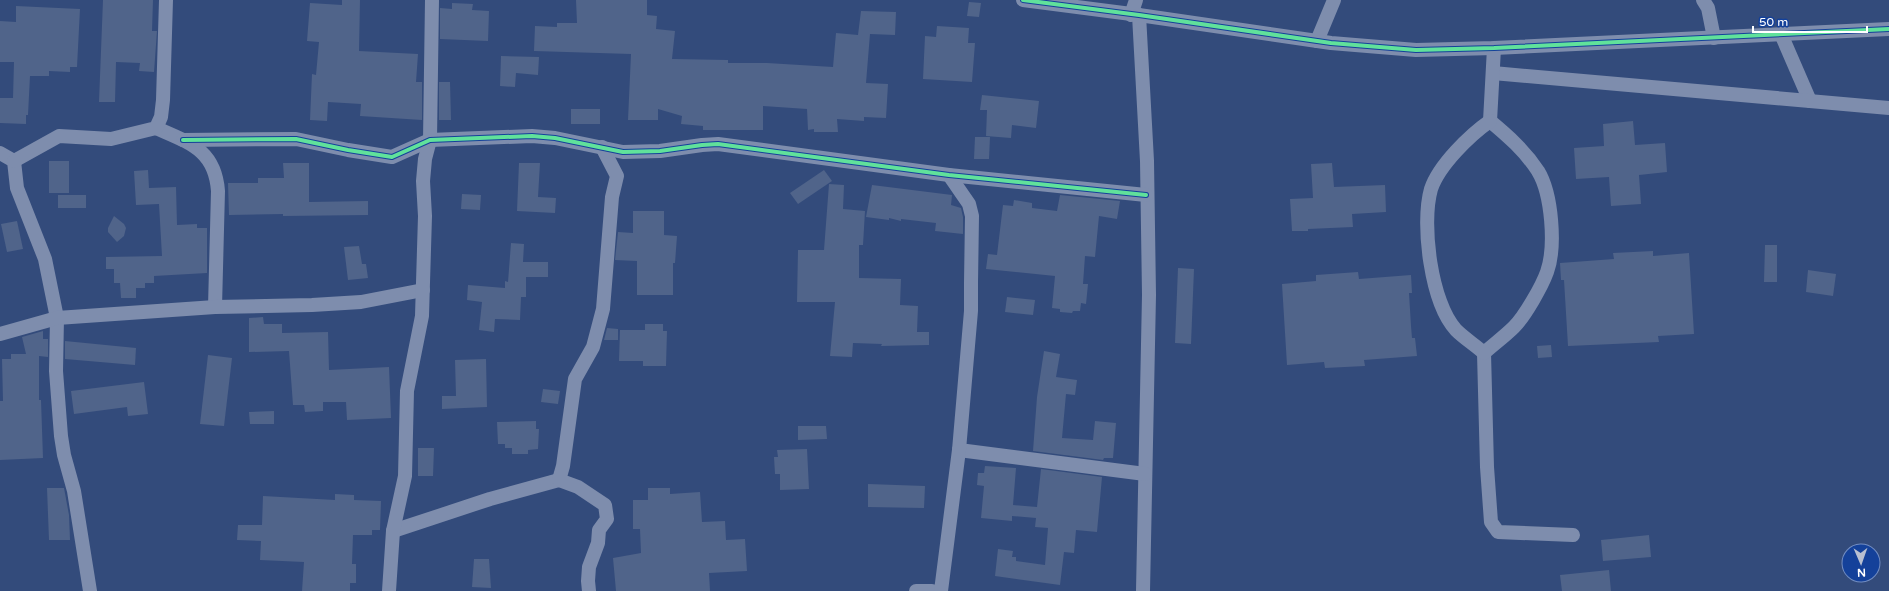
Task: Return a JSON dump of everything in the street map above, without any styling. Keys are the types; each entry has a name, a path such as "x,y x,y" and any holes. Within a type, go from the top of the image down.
{"street":[{"path":"156,128 161,117 163,100 166,0"},
{"path":"389,591 393,530 405,476 407,391 412,361 420,330 425,216 423,171 430,140 432,0"},
{"path":"1022,0 1317,41 1416,50 1494,48 1889,29"},
{"path":"1136,0 1135,15 1147,161 1146,195 1149,295 1143,591"},
{"path":"1317,41 1334,0"},
{"path":"1704,0 1708,8 1714,38"},
{"path":"1781,34 1810,101"},
{"path":"1490,121 1494,48"},
{"path":"1493,73 1889,108"},
{"path":"1484,353 1515,326 1537,293 1547,272 1550,250 1550,213 1546,190 1538,172 1516,142 1490,121"},
{"path":"1490,121 1475,132 1455,153 1431,189 1428,217 1428,246 1435,287 1443,311 1456,330 1484,353 1487,466 1491,522 1498,532 1573,535"},
{"path":"14,161 59,136 110,139 156,128 183,140 201,152 213,165 217,177 218,191 215,307"},
{"path":"183,140 296,139 348,150 392,157 430,140 532,136 555,138 623,152 674,150 702,144 718,144 949,175 1146,195"},
{"path":"559,480 563,466 575,379 593,347 605,296 612,198 617,176 602,147"},
{"path":"0,153 14,161"},
{"path":"14,161 16,188 45,259 57,318 56,372 61,436 64,455 74,490 90,591"},
{"path":"941,591 959,450 971,311 972,216 969,204 949,175"},
{"path":"0,334 57,318 215,307 312,305 361,302 422,290"},
{"path":"959,450 1145,474"},
{"path":"393,530 490,499 559,480 578,487 605,505 607,519 599,530 598,543 589,568 588,581 590,591"},
{"path":"916,591 932,591"}],"building":[{"path":"103,0 153,0 152,31 157,31 154,72 139,71 140,63 116,62 115,102 99,102"},
{"path":"342,0 360,0 359,51 418,54 416,82 422,82 422,120 360,116 361,104 328,102 327,121 310,120 312,74 316,75 319,42 307,41 310,3 342,5"},
{"path":"576,0 647,0 647,15 657,16 656,29 675,31 672,59 728,60 728,63 767,63 833,67 836,33 858,35 861,11 896,12 895,35 870,34 866,83 888,84 886,118 864,117 864,121 837,119 838,132 814,132 814,129 808,130 807,109 763,106 763,130 703,130 703,126 681,124 682,116 658,109 658,120 628,120 631,54 534,51 535,26 557,27 557,23 577,23"},
{"path":"969,2 981,3 979,17 967,16"},
{"path":"452,3 473,4 472,10 489,11 488,41 440,39 440,8 452,9"},
{"path":"16,6 80,9 77,67 70,67 70,72 49,71 49,76 30,76 28,115 26,115 26,124 0,123 0,98 13,98 14,62 0,62 0,21 16,22"},
{"path":"937,26 969,28 968,43 975,43 972,82 923,79 925,36 936,37"},
{"path":"501,56 539,57 538,75 516,73 515,87 500,86"},
{"path":"439,82 450,82 451,120 439,120"},
{"path":"982,95 1039,101 1036,128 1012,125 1011,138 986,136 987,110 980,110"},
{"path":"571,109 600,109 600,124 571,124"},
{"path":"1633,121 1635,145 1665,143 1667,172 1639,175 1641,204 1611,206 1609,177 1576,179 1574,148 1604,146 1603,124"},
{"path":"975,137 990,137 989,159 974,159"},
{"path":"49,161 69,161 69,193 49,193"},
{"path":"283,163 309,163 309,202 368,201 368,215 229,215 228,183 258,183 258,178 284,178"},
{"path":"519,163 540,163 538,197 556,198 555,213 517,211"},
{"path":"1332,163 1334,187 1385,185 1386,212 1352,214 1353,227 1292,231 1290,199 1313,198 1311,164"},
{"path":"148,170 149,188 176,187 177,225 197,224 197,228 207,228 207,273 154,276 154,283 145,283 145,288 136,288 136,298 121,298 120,283 114,283 114,269 106,269 106,257 162,256 159,204 136,205 134,171"},
{"path":"824,170 832,181 798,204 790,193"},
{"path":"829,184 844,185 843,209 865,211 863,245 859,245 859,278 901,279 900,305 918,306 917,332 929,332 929,345 881,346 882,344 853,343 852,357 830,356 835,302 797,302 798,250 824,250"},
{"path":"872,185 952,195 951,205 961,208 963,217 963,234 935,231 936,223 866,217"},
{"path":"462,194 481,195 480,210 461,209"},
{"path":"58,195 86,195 86,208 58,208"},
{"path":"1060,195 1120,201 1117,219 1099,216 1095,257 1085,256 1083,284 1088,284 1086,304 1081,303 1080,311 1073,311 1072,313 1060,312 1060,309 1052,308 1055,276 986,269 988,254 997,255 1003,205 1013,206 1014,200 1032,203 1032,208 1057,211"},
{"path":"633,211 664,211 664,235 677,236 675,263 673,263 673,295 637,295 637,261 615,260 618,232 633,233"},
{"path":"114,216 124,224 126,228 124,236 117,242 108,232 108,228"},
{"path":"17,221 23,249 7,252 1,224"},
{"path":"511,243 524,244 523,262 548,262 548,277 526,277 526,297 521,297 520,320 495,319 494,332 479,330 482,302 467,300 468,285 505,288 505,281 508,282"},
{"path":"1765,245 1777,245 1777,282 1764,282"},
{"path":"359,246 362,264 366,264 368,278 348,280 344,247"},
{"path":"1653,251 1653,256 1689,253 1694,334 1658,336 1659,342 1568,346 1564,280 1561,280 1560,263 1614,259 1613,253"},
{"path":"1178,268 1194,269 1191,344 1175,343"},
{"path":"1808,270 1836,274 1833,296 1806,292"},
{"path":"1358,272 1359,279 1411,275 1412,293 1409,293 1411,326 1412,338 1415,338 1417,356 1364,360 1365,366 1325,368 1324,362 1287,365 1282,284 1316,281 1316,275"},
{"path":"1007,297 1035,300 1033,315 1005,312"},
{"path":"263,317 264,324 282,324 282,333 328,332 329,370 389,367 391,418 347,420 346,402 323,402 323,411 305,412 304,405 293,405 289,351 249,352 249,318"},
{"path":"645,324 663,324 663,331 667,331 666,366 643,366 643,361 619,361 620,330 645,330"},
{"path":"607,328 618,329 618,340 604,340"},
{"path":"43,331 43,339 48,339 48,357 39,356 39,400 41,400 43,458 0,460 0,401 3,401 2,359 11,359 11,354 26,354 22,337"},
{"path":"65,341 136,348 135,365 65,359"},
{"path":"1551,345 1552,357 1538,358 1537,346"},
{"path":"1044,351 1060,354 1056,377 1077,380 1075,395 1066,394 1062,438 1093,440 1095,421 1116,423 1113,458 1104,458 1103,460 1033,451 1037,397"},
{"path":"208,355 232,358 224,426 200,424"},
{"path":"486,359 487,407 442,409 442,396 456,396 455,360"},
{"path":"144,382 148,414 128,416 127,407 74,414 71,391"},
{"path":"543,389 560,391 558,404 541,402"},
{"path":"274,411 274,424 250,424 249,412"},
{"path":"536,421 536,429 539,429 538,449 528,450 528,454 512,454 512,448 505,448 505,444 498,444 497,422"},
{"path":"798,426 826,426 827,439 798,440"},
{"path":"418,448 434,448 433,476 418,476"},
{"path":"807,449 809,489 780,490 780,474 775,474 774,457 778,457 777,450"},
{"path":"985,466 1016,468 1013,505 1037,507 1041,469 1102,477 1097,532 1076,530 1074,553 1064,552 1060,585 995,576 998,549 1013,551 1012,557 1016,557 1016,561 1045,565 1048,528 1035,527 1036,518 1012,516 1012,521 981,518 984,486 977,485 978,473 984,473"},
{"path":"868,484 925,486 924,508 868,507"},
{"path":"47,488 64,488 69,515 70,540 49,540"},
{"path":"648,488 670,488 670,494 700,492 702,522 725,521 726,540 745,539 747,571 709,573 710,591 616,591 613,558 641,553 640,529 633,529 633,500 648,500"},
{"path":"335,494 354,495 354,500 381,501 380,530 372,530 372,535 353,535 352,564 356,564 356,583 350,583 350,591 302,591 304,562 260,560 261,541 237,540 238,525 262,525 263,496 335,500"},
{"path":"1649,535 1651,557 1603,561 1601,540"},
{"path":"474,559 489,559 491,588 472,587"},
{"path":"1609,570 1611,591 1562,591 1560,575"}],"cycle path":[{"path":"1023,0 1331,43 1416,50 1494,48 1889,29"},
{"path":"183,140 296,139 348,150 392,157 430,140 532,136 555,138 623,152 660,151 718,144 949,175 1146,195"}]}
